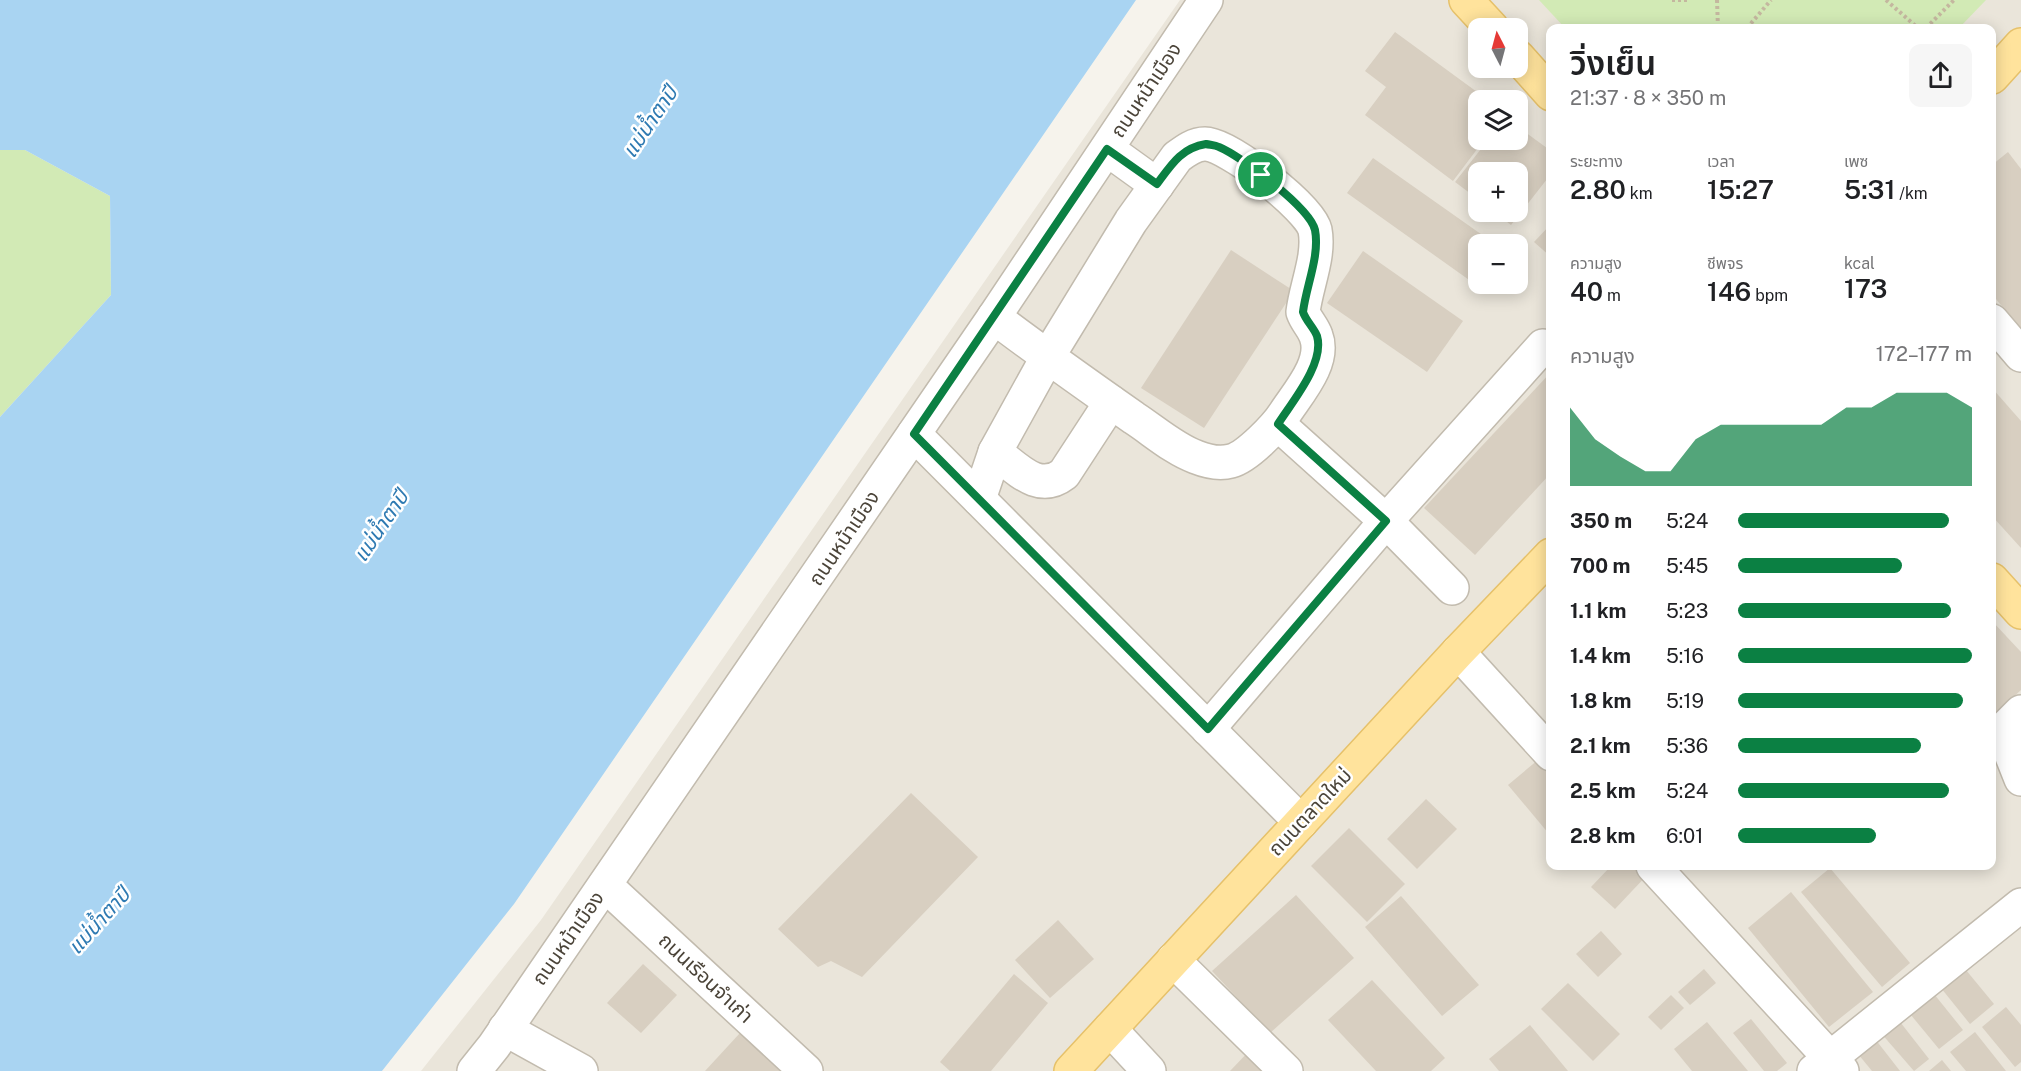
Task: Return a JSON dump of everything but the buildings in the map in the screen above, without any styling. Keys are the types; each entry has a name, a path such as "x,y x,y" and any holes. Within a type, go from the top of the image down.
{"main road":[{"path":"1466,0 1483,18"},
{"path":"1996,73 2021,45"},
{"path":"1528,68 1546,88"},
{"name":"ถนนตลาดใหม่","path":"1071,1071 1458,652 1546,560"},
{"path":"1996,584 2021,612"}],"street":[{"name":"ถนนหน้าเมือง","path":"474,1071 605,885 994,317 1206,0"},
{"path":"979,499 995,452 1047,358 1131,221 1177,157 1186,149 1206,144 1219,147 1261,175 1299,205 1315,228 1316,244 1303,312 1316,335 1317,355 1310,374 1278,424 1244,454 1232,461 1216,462 1194,456 1047,358 994,317"},
{"path":"1107,149 1157,184"},
{"path":"1996,326 2021,355"},
{"path":"1208,729 1386,521 1543,346"},
{"path":"995,452 1029,476 1045,483 1054,482 1064,474 1111,402"},
{"path":"1278,424 1386,521 1452,588"},
{"path":"914,434 1301,822"},
{"path":"1458,652 1546,749"},
{"path":"2021,712 2002,731 2021,779"},
{"path":"1656,870 1828,1067 2021,904"},
{"name":"ถนนเรือนจำเก่า","path":"605,885 807,1071"},
{"path":"1173,960 1286,1071"},
{"path":"505,1029 581,1071"},
{"path":"1110,1029 1149,1071"}],"path":[{"path":"1672,0 1689,0"},
{"path":"1717,0 1718,24"},
{"path":"1750,24 1771,0"},
{"path":"1886,0 1913,24"},
{"path":"1930,24 1954,0"}],"shaded area":[{"path":"1180,0 2021,0 2021,1071 421,1071 541,920"}],"green space":[{"path":"1539,0 1986,0 1963,24 1561,24"},
{"path":"0,150 25,150 110,196 111,295 0,417"}],"water":[{"name":"แม่น้ำตาปี","path":"0,0 1136,0 514,904 382,1071 0,1071 0,417 111,295 110,196 25,150 0,150"}],"route":[{"path":"1206,144 1219,147 1261,175 1299,205 1315,228 1316,244 1303,312 1316,335 1317,355 1310,374 1278,424 1386,521 1208,729 914,434 1107,149 1157,184 1177,157 1186,149 1206,144"}]}
